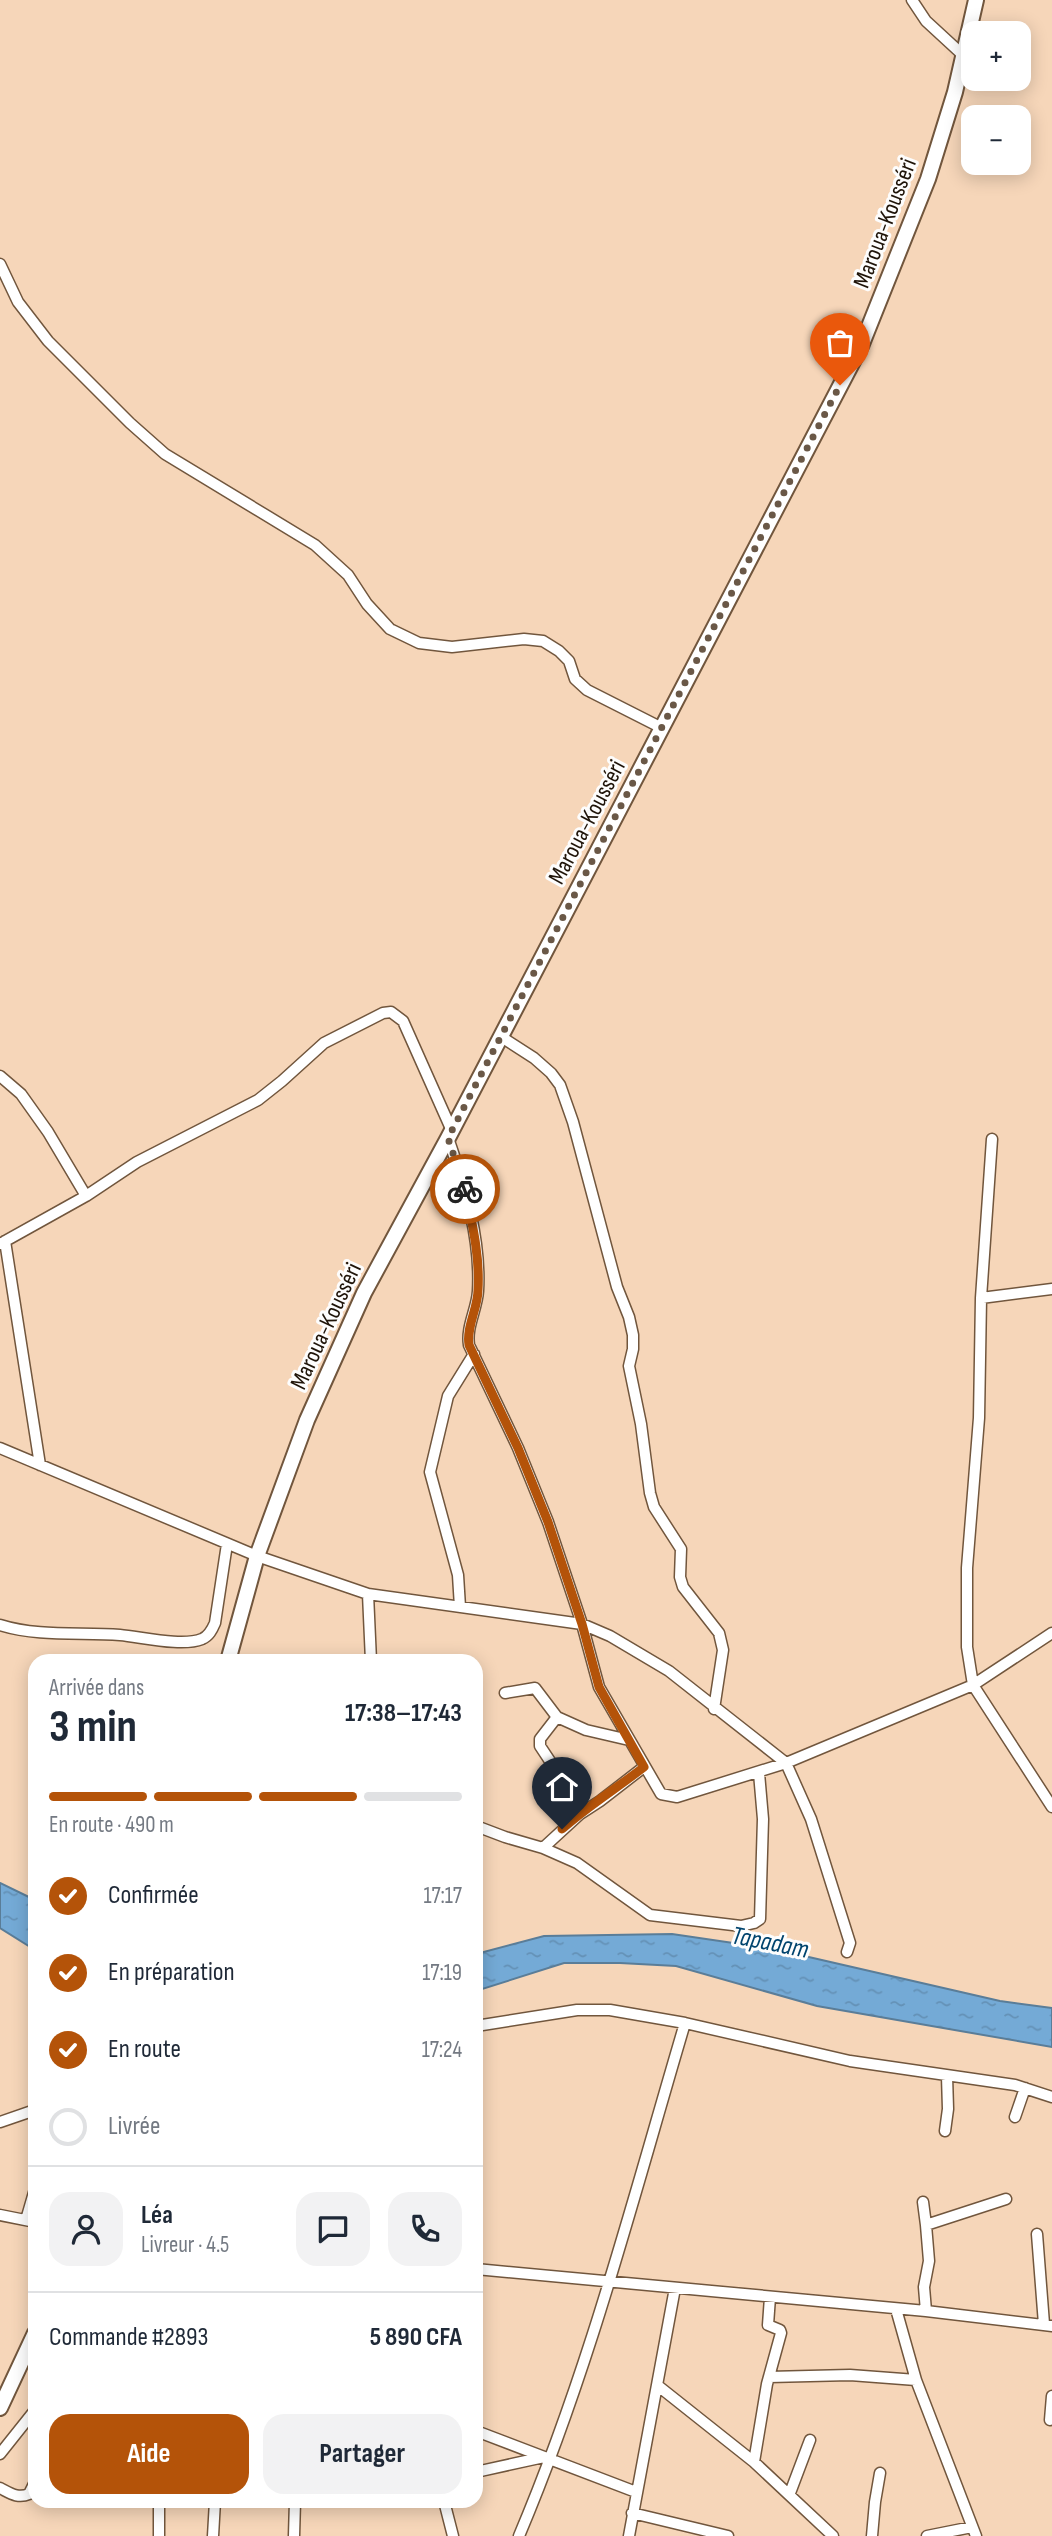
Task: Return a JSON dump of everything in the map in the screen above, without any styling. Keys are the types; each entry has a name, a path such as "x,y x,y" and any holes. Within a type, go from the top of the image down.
{"highway":[{"name":"Maroua-Kousséri","path":"972,21 976,0"},
{"name":"Maroua-Kousséri","path":"230,1654 257,1556 307,1420 364,1293 450,1134 862,344 928,179 961,69"},
{"path":"0,2408 28,2348"}],"street":[{"path":"912,0 926,21 961,54"},
{"path":"0,264 18,302 48,341 130,423 165,454 315,545 348,575 366,604 390,629 419,643 452,647 524,639 543,641 569,661 575,678 587,690 662,728"},
{"path":"40,1465 2,1242 86,1196 136,1162 258,1100 324,1042 383,1013 391,1012 403,1021 450,1134 465,1188 476,1243 478,1291 468,1339 534,1488 582,1624 599,1687 656,1788 668,1797 677,1797 786,1763 973,1685 1052,1633"},
{"path":"500,1035 551,1073 560,1085 573,1122 617,1287 633,1335 629,1366 641,1423 650,1493 654,1507 681,1549 680,1577 683,1587 719,1633 723,1650 722,1671 714,1709"},
{"path":"0,1076 21,1094 48,1132 86,1196"},
{"path":"992,1139 981,1298 979,1418 967,1568 967,1647 973,1685 1052,1807"},
{"path":"981,1298 1052,1289"},
{"path":"460,1608 458,1575 430,1472 448,1396 474,1354"},
{"path":"0,1448 257,1556 368,1594 582,1624 610,1636 669,1671 786,1763 811,1819 850,1943 847,1952"},
{"path":"0,1625 36,1631 189,1642 202,1639 209,1634 215,1623 227,1544"},
{"path":"368,1594 371,1654"},
{"path":"505,1693 535,1688 557,1717 586,1730 629,1740"},
{"path":"557,1717 540,1740 540,1746 583,1811"},
{"path":"543,1848 583,1811 644,1767"},
{"path":"483,1829 543,1848 577,1863 650,1915 741,1926 760,1919 763,1819 759,1773"},
{"path":"483,2025 577,2010 599,2010 685,2023 850,2061 1025,2088 1052,2097"},
{"path":"519,2536 608,2281 685,2023"},
{"path":"945,2131 948,2109 947,2076"},
{"path":"1015,2117 1025,2088"},
{"path":"0,2122 28,2112"},
{"path":"926,2225 1006,2199"},
{"path":"923,2202 929,2261 925,2287 926,2311"},
{"path":"1,2216 28,2220"},
{"path":"483,2270 1048,2325 1037,2234"},
{"path":"629,2536 675,2288"},
{"path":"754,2462 769,2376 781,2331 768,2325 770,2297"},
{"path":"896,2309 915,2380 974,2531 927,2536"},
{"path":"769,2376 850,2375 915,2380"},
{"path":"657,2385 754,2462 833,2536"},
{"path":"1050,2420 1052,2396"},
{"path":"0,2454 28,2419"},
{"path":"483,2434 636,2492"},
{"path":"790,2493 810,2440"},
{"path":"483,2471 548,2458"},
{"path":"872,2536 880,2473"},
{"path":"0,2488 15,2496 28,2494"},
{"path":"159,2508 159,2536"},
{"path":"213,2536 215,2508"},
{"path":"294,2536 295,2508"},
{"path":"446,2508 453,2536"},
{"path":"632,2513 728,2536"}],"water":[{"path":"0,1883 28,1897 28,1946 0,1928"},
{"path":"672,1934 774,1949 1000,2001 1052,2008 1052,2047 817,2006 676,1966 564,1963 483,1989 483,1952 544,1936"}],"way so far":[{"path":"465,1189 448,1138 840,385"}],"route":[{"path":"465,1189 478,1266 477,1301 469,1333 469,1345 518,1448 548,1522 582,1624 599,1687 644,1767 562,1829"}],"water label":[{"name":"Tapadam","path":"770,1943"}]}
